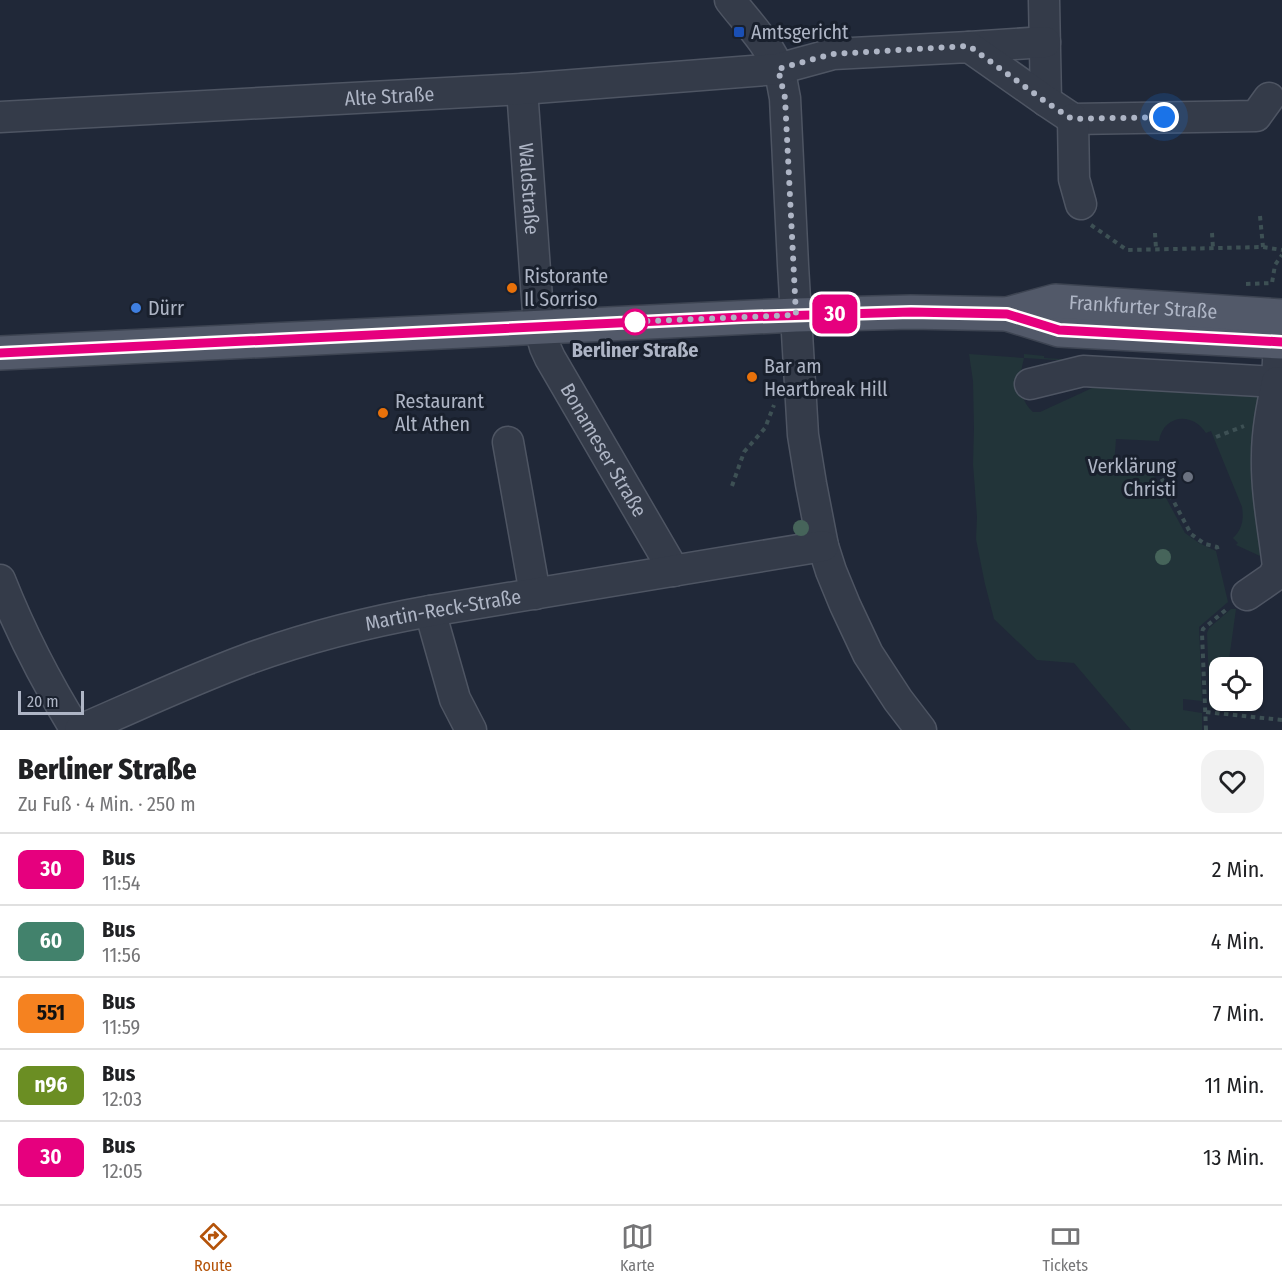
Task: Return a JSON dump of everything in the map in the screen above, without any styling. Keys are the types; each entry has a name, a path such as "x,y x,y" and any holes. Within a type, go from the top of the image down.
{"main road":[{"name":"Frankfurter Straße","path":"0,352 796,315 911,312 1007,314 1055,302 1281,329"}],"street":[{"path":"730,0 771,54 778,69 785,98 796,315 806,453 823,546 831,572 868,654 893,693 921,730"},
{"path":"1044,0 1046,102"},
{"name":"Alte Straße","path":"0,117 522,89 778,69 832,54 1045,42"},
{"path":"969,46 1072,119 1256,116 1269,98"},
{"name":"Waldstraße","path":"522,89 539,326"},
{"path":"1072,119 1074,179 1081,204"},
{"name":"Bonameser Straße","path":"539,326 550,358 674,571"},
{"path":"1247,595 1273,577 1278,567 1267,456 1270,417 1277,382 1281,329"},
{"path":"1030,384 1083,371 1277,382"},
{"path":"508,442 535,594"},
{"name":"Martin-Reck-Straße","path":"78,730 219,670 338,630 430,611 823,546"},
{"path":"0,580 35,659 52,691 78,730"},
{"path":"430,611 455,699 471,730"}],"path":[{"path":"1081,204 1084,219 1127,250 1263,247 1282,253 1275,265 1272,284 1246,284"},
{"path":"1260,216 1263,247"},
{"path":"1155,233 1156,249"},
{"path":"1212,233 1213,248"},
{"path":"732,486 744,452 765,428 777,397"},
{"path":"1113,468 1157,470 1191,534 1205,544 1217,547 1218,551"},
{"path":"1206,730 1203,629 1229,606 1247,595"},
{"path":"1206,712 1249,714 1282,720"}],"shaded area":[{"path":"969,354 1024,358 1021,373 1022,394 1033,412 1040,412 1108,378 1259,389 1258,420 1265,549 1260,556 1236,545 1238,543 1233,538 1242,524 1242,507 1211,431 1206,433 1193,421 1179,419 1172,421 1162,432 1159,441 1116,439 1114,465 1098,471 1153,474 1185,533 1216,551 1228,602 1199,627 1202,701 1183,699 1183,710 1202,713 1202,730 1131,730 1074,663 1037,660 994,619 976,539 973,381"},
{"path":"1024,354 1044,356 1044,358 1259,371 1260,373 1024,358"},
{"path":"1231,609 1236,609 1229,657 1209,657 1209,683 1207,633 1209,628"}],"bus line":[{"name":"30","path":"0,353 742,317 911,312 1007,314 1059,330 1282,342"}],"place":[{"name":"Amtsgericht","path":"739,32"},
{"name":"Ristorante Il Sorriso","path":"512,288"},
{"name":"Dürr","path":"136,308"},
{"name":"Berliner Straße","path":"635,322"},
{"name":"Bar am Heartbreak Hill","path":"752,377"},
{"name":"Restaurant Alt Athen","path":"383,413"},
{"name":"Verklärung Christi","path":"1188,477"}],"route":[{"path":"635,322 625,322 796,315 785,98 778,69 832,54 969,46 1072,119 1164,117"}]}
